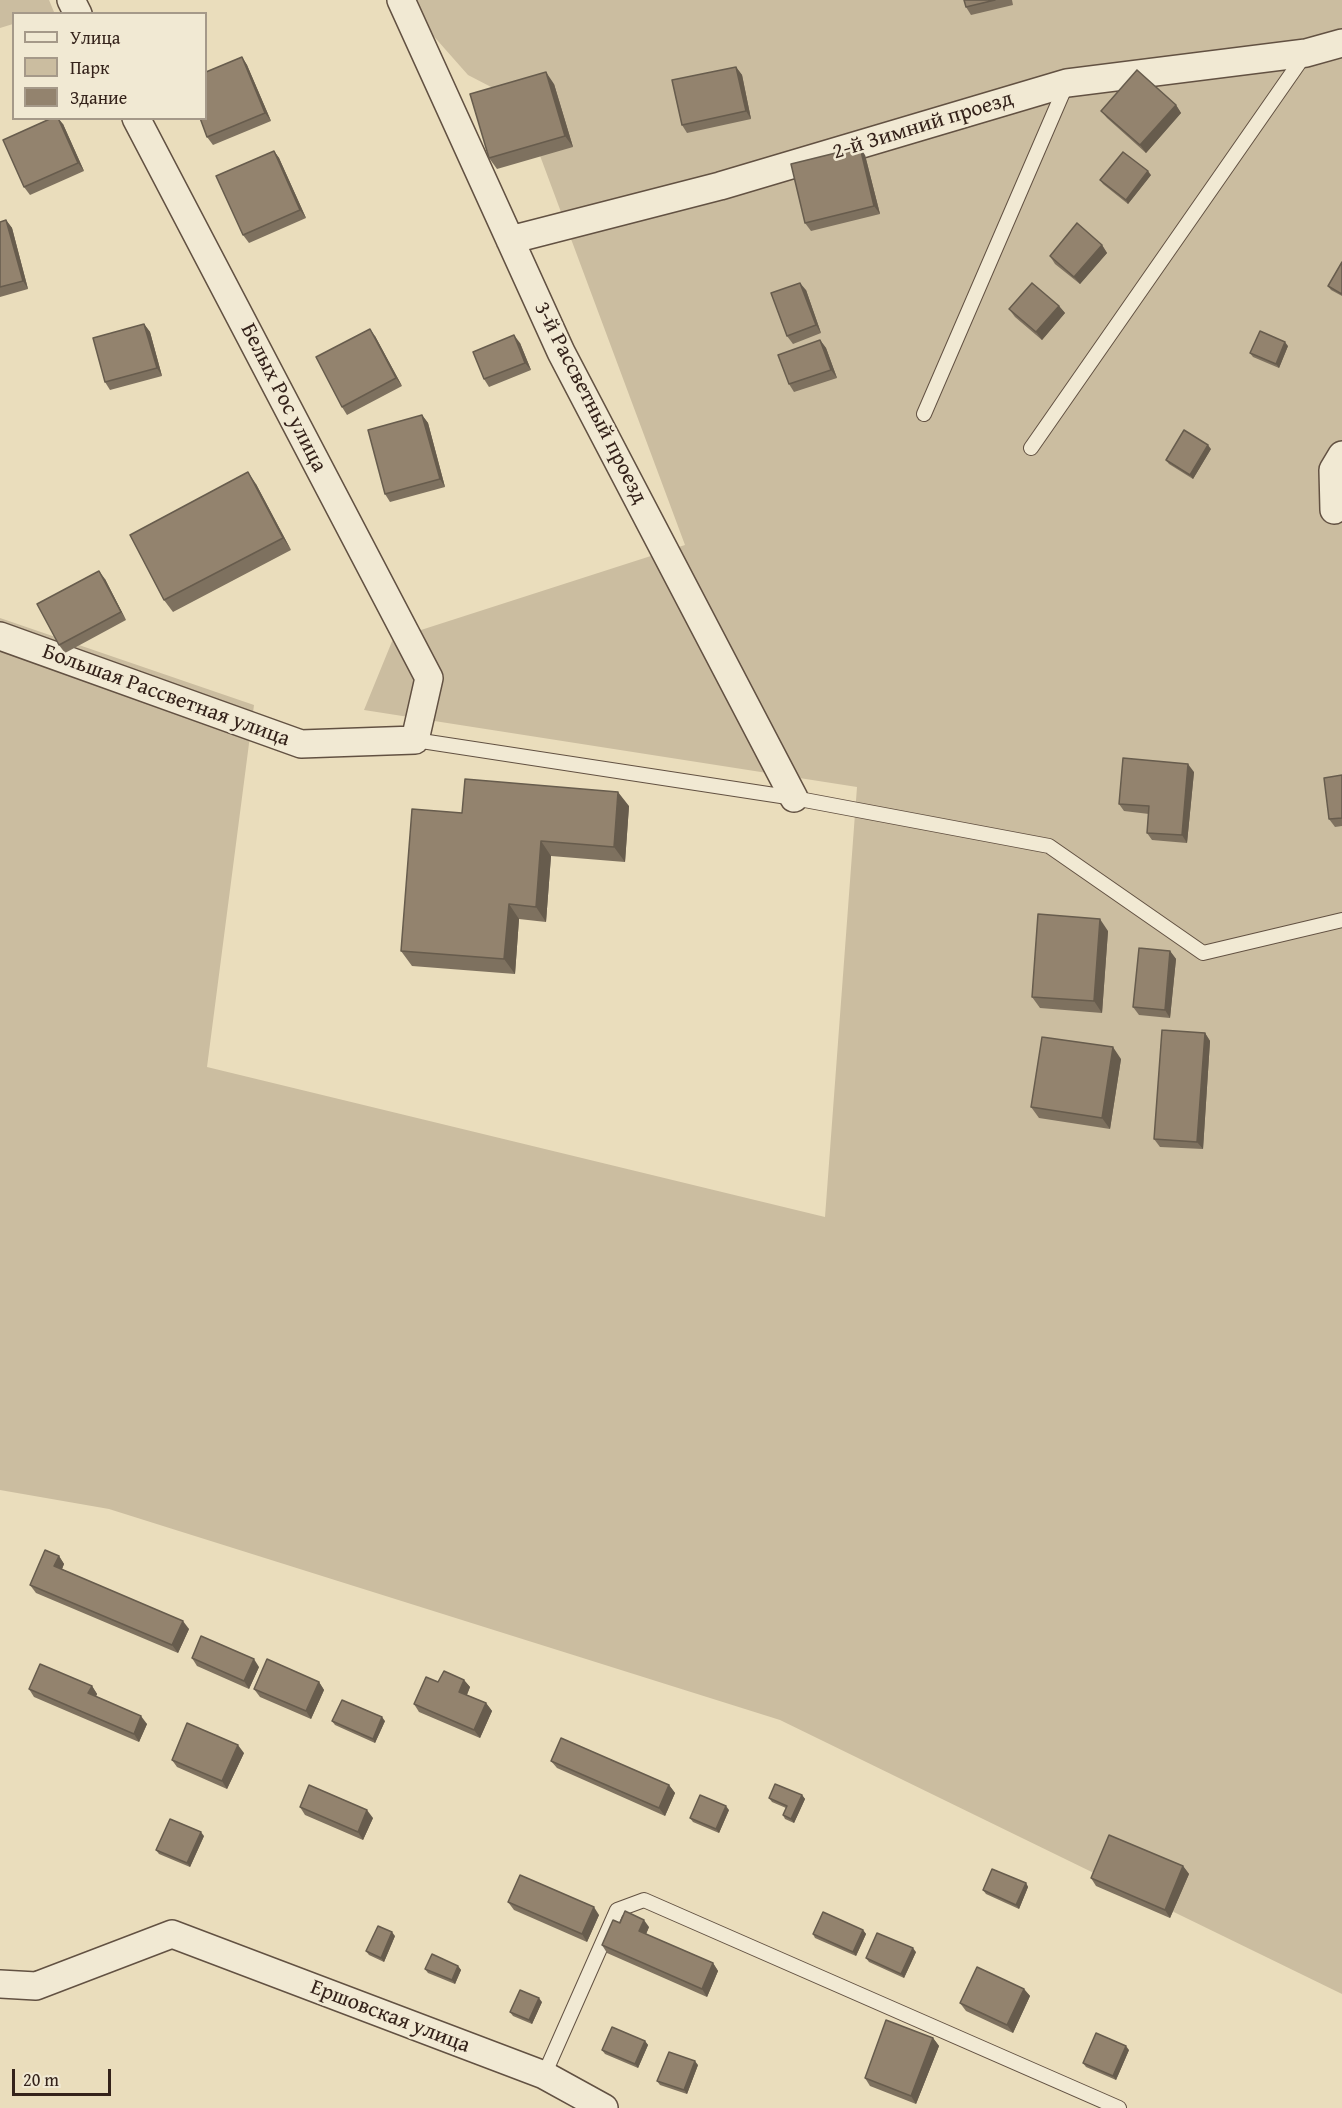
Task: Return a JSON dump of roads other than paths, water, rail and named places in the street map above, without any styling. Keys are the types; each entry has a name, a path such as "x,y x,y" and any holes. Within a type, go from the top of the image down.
{"street":[{"name":"3-й Рассветный проезд","path":"401,0 561,352 794,798"},
{"name":"2-й Зимний проезд","path":"510,240 720,186 1067,83 1306,53 1342,43"},
{"name":"Белых Рос улица","path":"137,120 429,678 415,740"},
{"path":"1334,510 1333,470 1342,456"},
{"name":"Большая Рассветная улица","path":"0,636 301,744 415,740"},
{"name":"Ершовская улица","path":"0,1984 36,1986 172,1935 544,2075 604,2108"}],"lane":[{"path":"1031,448 1306,53"},
{"path":"924,414 1067,83"},
{"path":"415,740 794,798 1049,846 1203,953 1342,920"},
{"path":"544,2075 617,1910 644,1900 1119,2108"}]}
